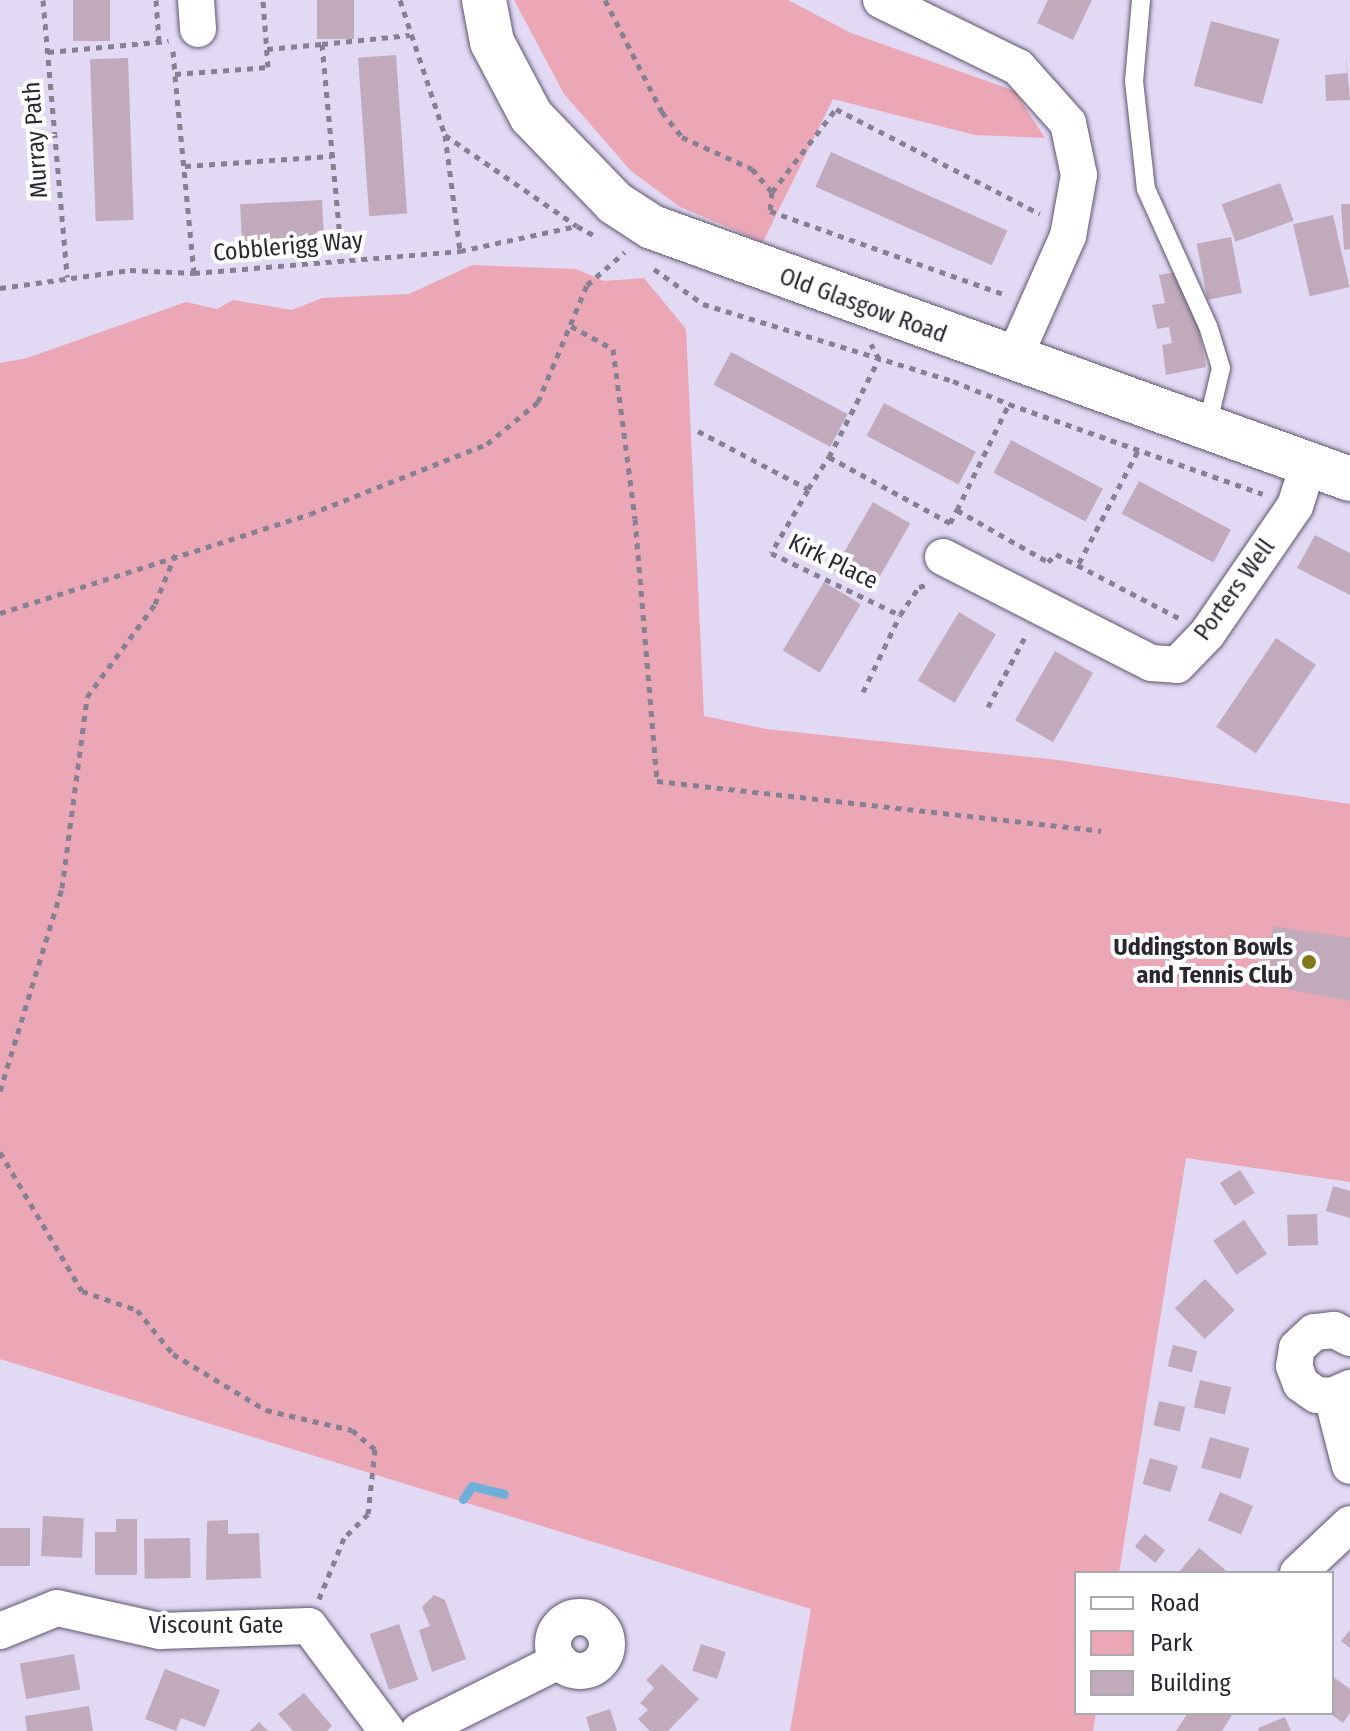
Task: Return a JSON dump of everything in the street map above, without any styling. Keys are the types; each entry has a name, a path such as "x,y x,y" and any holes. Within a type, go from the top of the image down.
{"street":[{"name":"Old Glasgow Road","path":"484,0 492,42 531,116 615,203 640,238 847,301 1350,479"},
{"path":"881,0 1018,67 1048,96 1068,123 1079,175 1068,236 1040,307 1013,360"},
{"name":"Porters Well","path":"956,564 1039,610 1151,663 1177,665 1207,634 1295,506 1309,463"},
{"path":"1350,1338 1334,1330 1314,1332 1294,1356 1301,1384 1317,1395 1341,1392 1350,1466"},
{"path":"1300,1571 1350,1524"},
{"name":"Viscount Gate","path":"0,1631 57,1608 160,1631 309,1626 387,1731"},
{"path":"419,1731 559,1661"}],"lane":[{"path":"1141,0 1134,81 1146,189 1208,326 1221,368 1206,429"}],"path":[{"name":"Murray Path","path":"43,0 67,277"},
{"path":"156,0 159,42"},
{"path":"175,74 268,67 263,0"},
{"path":"400,0 445,135 460,251"},
{"path":"605,0 662,112 682,137 752,169 772,192"},
{"path":"267,49 410,35"},
{"path":"48,52 173,41 194,273"},
{"path":"322,44 342,261"},
{"path":"1040,307 770,211 772,192 836,109 1023,201 1068,236"},
{"path":"445,135 577,226"},
{"path":"185,166 332,156"},
{"name":"Cobblerigg Way","path":"0,288 130,270 194,273 460,251 577,226 615,203"},
{"path":"0,613 176,553 310,514 487,444 538,402 587,285 640,238 703,304 879,359 1295,506"},
{"path":"847,301 879,359"},
{"path":"571,326 613,349 635,519 657,781 1101,831"},
{"path":"698,431 808,489 829,457 879,359"},
{"path":"829,457 950,523 1009,404"},
{"path":"1079,563 1138,449 1162,412"},
{"name":"Kirk Place","path":"808,489 771,553 900,615"},
{"path":"957,510 1048,562 1056,554 1079,563 1207,634"},
{"path":"0,1091 62,888 87,697 155,604 176,553"},
{"path":"863,692 900,615 919,587 956,564"},
{"path":"988,707 1039,610"},
{"path":"0,1152 82,1291 137,1310 173,1354 266,1410 352,1430 375,1449 368,1514 344,1538 309,1626"}],"green space":[{"path":"514,0 788,0 851,33 1015,91 1045,138 975,135 833,99 763,242 680,207 631,171 564,94"},
{"path":"472,265 576,269 604,281 644,278 686,329 704,716 766,729 1058,760 1350,804 1350,1182 1186,1158 1119,1571 1074,1571 1074,1715 1096,1715 1093,1731 790,1731 811,1609 0,1359 0,363 27,358 186,302 217,309 233,300 292,310 322,298 409,294"}],"building":[{"path":"73,0 110,0 110,41 73,41"},
{"path":"317,0 354,0 354,39 317,39"},
{"path":"1048,0 1092,0 1073,40 1037,23"},
{"path":"1211,21 1280,39 1262,104 1194,86"},
{"path":"396,55 407,214 369,216 358,58"},
{"path":"1346,55 1350,100 1326,101 1325,75 1347,73"},
{"path":"128,58 134,220 96,221 90,59"},
{"path":"831,152 1007,231 992,265 816,187"},
{"path":"1280,183 1294,221 1235,242 1222,204"},
{"path":"322,200 324,237 242,241 240,204"},
{"path":"1341,204 1350,204 1350,249 1344,250"},
{"path":"1333,215 1350,287 1310,296 1293,224"},
{"path":"1231,237 1242,293 1208,300 1197,244"},
{"path":"1182,271 1191,288 1206,367 1166,375 1162,345 1172,343 1169,327 1157,329 1152,305 1165,303 1159,275"},
{"path":"731,352 848,414 830,447 714,385"},
{"path":"884,403 976,452 958,484 867,436"},
{"path":"1011,440 1103,489 1085,521 994,473"},
{"path":"1139,481 1231,530 1213,562 1122,514"},
{"path":"873,502 910,524 871,592 834,570"},
{"path":"1315,535 1350,553 1350,595 1297,568"},
{"path":"824,582 861,604 820,673 783,651"},
{"path":"959,612 996,634 955,703 918,681"},
{"path":"1276,638 1316,665 1256,754 1216,727"},
{"path":"1055,651 1093,673 1053,742 1015,720"},
{"name":"Uddingston Bowls and Tennis Club","path":"1273,926 1350,938 1350,1001 1264,985"},
{"path":"1240,1170 1255,1193 1235,1206 1220,1183"},
{"path":"1333,1186 1350,1191 1350,1218 1326,1211"},
{"path":"1317,1214 1318,1245 1288,1246 1287,1215"},
{"path":"1244,1220 1267,1254 1236,1275 1213,1241"},
{"path":"1205,1279 1235,1310 1205,1339 1175,1308"},
{"path":"1173,1345 1197,1351 1192,1372 1168,1366"},
{"path":"1200,1380 1231,1387 1225,1414 1194,1407"},
{"path":"1159,1401 1185,1407 1180,1431 1153,1425"},
{"path":"1210,1437 1249,1448 1241,1479 1201,1468"},
{"path":"1150,1458 1178,1466 1170,1492 1143,1484"},
{"path":"1220,1492 1253,1506 1241,1535 1208,1521"},
{"path":"43,1516 84,1518 82,1558 41,1556"},
{"path":"116,1519 137,1519 137,1575 95,1575 95,1532 116,1532"},
{"path":"228,1520 228,1534 259,1533 261,1578 206,1580 207,1521"},
{"path":"0,1528 30,1528 30,1566 0,1566"},
{"path":"1145,1534 1165,1550 1155,1563 1135,1546"},
{"path":"190,1538 191,1578 145,1579 144,1539"},
{"path":"1199,1548 1227,1571 1180,1571"},
{"path":"434,1595 445,1600 466,1659 432,1672 419,1630 430,1626 422,1607"},
{"path":"399,1624 418,1680 389,1690 370,1634"},
{"path":"1350,1630 1350,1648 1341,1641"},
{"path":"701,1644 726,1652 717,1679 692,1671"},
{"path":"74,1654 80,1689 26,1699 20,1664"},
{"path":"662,1664 699,1699 668,1731 650,1731 638,1719 648,1710 640,1703 654,1688 646,1680"},
{"path":"165,1669 220,1690 205,1727 181,1718 176,1731 145,1719"},
{"path":"1334,1677 1350,1689 1350,1713 1343,1723 1332,1715"},
{"path":"304,1693 332,1726 327,1731 293,1731 278,1714"},
{"path":"89,1706 93,1731 27,1731 25,1716"},
{"path":"610,1709 617,1731 590,1731 586,1717"},
{"path":"1187,1715 1232,1715 1222,1731 1176,1731"},
{"path":"1285,1717 1291,1731 1259,1731 1258,1728"},
{"path":"259,1722 264,1727 269,1731 250,1731"}],"waterway":[{"path":"463,1499 472,1486 504,1494"}],"place":[{"name":"Uddingston Bowls and Tennis Club","path":"1309,962"}]}
